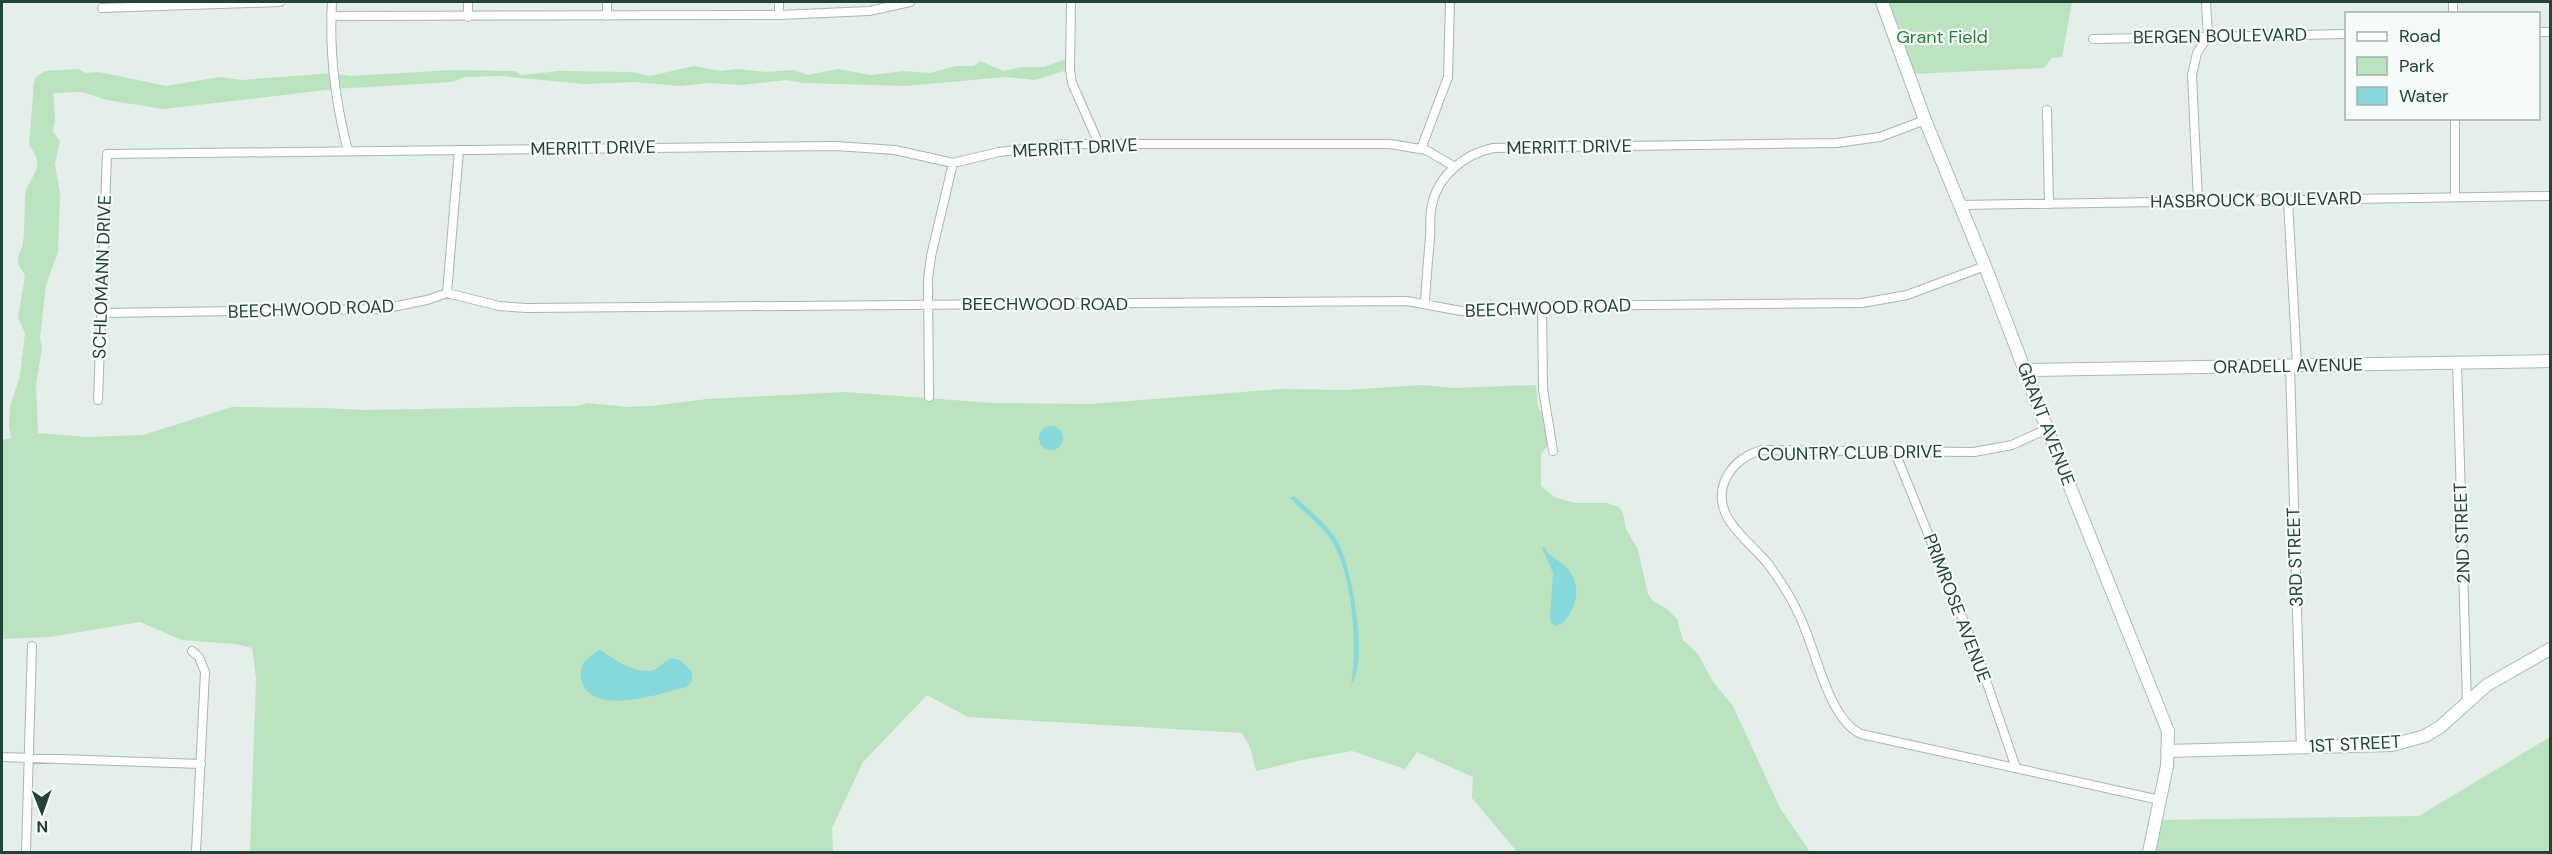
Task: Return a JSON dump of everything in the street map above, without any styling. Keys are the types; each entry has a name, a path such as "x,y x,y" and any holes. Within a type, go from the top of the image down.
{"street":[{"path":"102,8 280,2"},
{"path":"332,2 332,66 348,151"},
{"path":"468,2 468,17"},
{"path":"607,2 608,16"},
{"path":"779,2 779,15"},
{"path":"331,16 779,15 869,11 910,2"},
{"path":"1071,2 1070,70 1072,82 1099,144"},
{"path":"1421,149 1448,77 1450,2"},
{"name":"GRANT AVENUE","path":"1882,2 1925,120 2168,731 2167,766 2149,852"},
{"path":"2198,201 2192,75 2197,53 2208,36 2206,2"},
{"name":"BERGEN BOULEVARD","path":"2093,39 2345,34"},
{"path":"2047,110 2049,204"},
{"name":"MERRITT DRIVE","path":"107,154 836,146 895,150 953,164 1032,147 1099,144 1390,144 1421,149 1455,167 1469,156 1493,148 1836,143 1880,136 1925,120"},
{"path":"2455,120 2455,197"},
{"path":"447,293 459,150"},
{"name":"SCHLOMANN DRIVE","path":"98,400 107,154"},
{"path":"928,397 927,305 931,255 953,164"},
{"path":"1425,303 1432,204 1443,179 1455,167"},
{"name":"HASBROUCK BOULEVARD","path":"1960,205 2550,196"},
{"name":"3RD STREET","path":"2288,200 2301,748"},
{"name":"BEECHWOOD ROAD","path":"102,313 382,309 411,304 447,293 499,306 527,308 1407,301 1461,311 1542,306 1862,303 1907,295 1985,266"},
{"path":"1542,306 1543,389 1553,451"},
{"name":"ORADELL AVENUE","path":"2025,370 2550,361"},
{"name":"2ND STREET","path":"2457,362 2466,703"},
{"name":"COUNTRY CLUB DRIVE","path":"2047,429 2021,442 1993,450 1974,452 1762,450 1736,463 1724,481 1722,501 1735,528 1753,546 1784,588 1805,627 1836,711 1849,727 1861,734 2160,800"},
{"name":"PRIMROSE AVENUE","path":"1894,450 1977,654 2016,768"},
{"path":"26,852 32,646"},
{"name":"1ST STREET","path":"2167,751 2392,745 2409,742 2440,727 2466,703 2505,673 2550,649"},
{"path":"192,651 199,657 205,672 196,852"},
{"path":"2,757 201,764"}],"green space":[{"name":"Grant Field","path":"1882,2 2072,2 2062,57 2052,58 2044,68 1909,74"},
{"path":"1068,58 1070,75 1064,71 1035,80 1006,77 905,86 804,83 786,80 741,85 708,83 680,86 634,82 584,84 501,76 466,77 451,82 335,89 163,109 107,100 82,92 53,93 55,116 53,132 60,141 55,164 60,194 58,252 46,285 40,338 42,348 36,385 38,433 87,437 143,435 232,407 363,410 577,406 588,403 628,407 707,399 845,392 993,403 1090,404 1282,389 1345,390 1422,385 1454,388 1536,385 1538,408 1548,420 1551,442 1541,454 1541,486 1554,497 1575,503 1606,503 1619,507 1623,513 1626,529 1638,550 1648,594 1653,601 1667,609 1677,619 1683,640 1698,654 1712,680 1733,706 1780,808 1810,852 1517,852 1472,798 1473,777 1417,752 1405,769 1352,751 1256,771 1250,747 1242,733 968,717 927,695 863,762 832,828 833,852 250,852 256,678 252,648 235,644 182,640 140,622 50,637 2,639 2,440 11,438 10,406 20,376 25,333 18,318 25,276 18,260 23,244 26,192 37,168 35,154 29,145 34,82 36,77 45,71 78,69 86,73 99,72 166,86 220,77 242,80 333,73 350,76 453,70 514,71 522,75 559,71 632,72 650,76 694,66 720,71 794,70 808,75 838,69 871,75 903,71 930,73 956,66 974,66 980,61 1004,71 1021,67 1044,67"},
{"path":"2550,737 2550,852 2149,852 2155,820 2419,816"}],"water":[{"path":"1051,426 1060,429 1063,438 1060,447 1051,450 1042,447 1039,438 1042,429"},
{"path":"1294,496 1330,531 1344,556 1357,615 1359,637 1359,657 1351,685 1354,650 1352,609 1344,569 1329,537 1290,498"},
{"path":"1544,547 1568,570 1576,586 1576,598 1568,617 1556,626 1551,623 1550,616 1553,573 1542,548"},
{"path":"600,650 622,664 648,671 654,670 667,660 677,659 692,672 692,681 686,687 644,698 611,700 597,698 587,690 581,678 581,668 585,661"}]}
